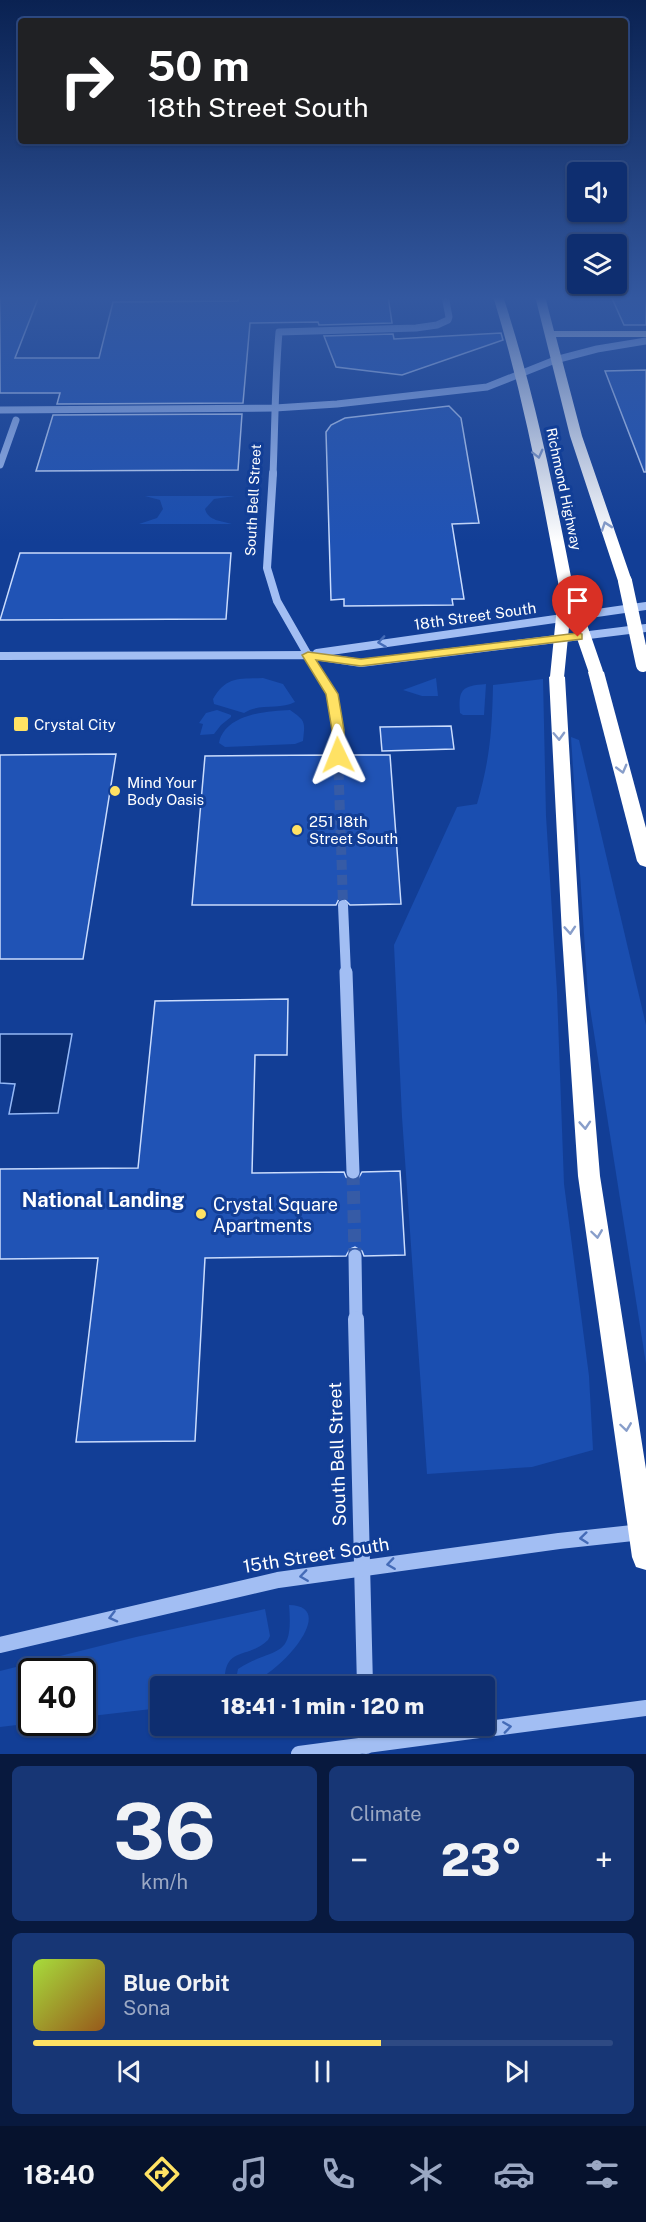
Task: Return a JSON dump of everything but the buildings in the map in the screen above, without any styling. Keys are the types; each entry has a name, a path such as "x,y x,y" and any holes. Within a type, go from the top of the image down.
{"highway":[{"name":"Richmond Highway","path":"520,378 547,488 566,587 596,672 646,861"},
{"name":"Richmond Highway","path":"560,378 576,436 624,581 645,669"},
{"path":"624,581 646,617"},
{"path":"566,587 557,677 571,935 589,1176 644,1544"}],"street":[{"name":"South Bell Street","path":"275,378 267,568 277,601 332,694 338,730 338,755"},
{"path":"0,410 275,408 325,405 487,387 508,378"},
{"path":"0,465 16,420"},
{"name":"18th Street South","path":"308,655 433,635 646,606"},
{"name":"18th Street South","path":"0,656 308,655 361,663 646,628"},
{"path":"343,905 354,1172"},
{"name":"South Bell Street","path":"355,1256 365,1676"},
{"name":"15th Street South","path":"0,1645 248,1586 362,1568 559,1541 644,1544"},
{"path":"299,1754 646,1708"},
{"path":"366,1736 366,1746"}],"shaded area":[{"path":"145,496 235,496 214,499 205,509 212,518 232,524 139,524 157,518 163,509 160,500"},
{"path":"263,678 283,684 295,702 283,706 256,708 244,713 214,704 213,699 228,683 240,679"},
{"path":"436,678 438,696 422,696 403,690"},
{"path":"543,679 546,816 557,992 564,1184 589,1376 593,1450 532,1467 427,1474 402,1117 394,945 457,807 477,804 490,745 493,685"},
{"path":"486,684 484,715 460,713 460,699 463,690"},
{"path":"217,710 231,717 214,734 200,735 203,724 199,723 206,713"},
{"path":"290,710 303,722 303,741 295,744 225,747 219,743 223,733 238,720 259,713"},
{"path":"571,737 579,740 646,1025 646,1364 588,995"},
{"path":"0,1034 72,1034 58,1113 9,1114 15,1084 0,1083"},
{"path":"289,1605 304,1609 309,1618 306,1631 283,1661 263,1676 237,1676 238,1669 272,1653 285,1644 290,1623"},
{"path":"265,1609 270,1636 260,1646 232,1659 225,1676 150,1676 150,1709 96,1715 96,1658 52,1658"},
{"path":"18,1666 18,1725 0,1727 0,1671"}],"tunnel":[{"path":"338,755 343,905"},
{"path":"353,1172 355,1256"}],"place":[{"name":"Crystal City","path":"21,724"},
{"name":"Mind Your Body Oasis","path":"115,791"},
{"name":"251 18th Street South","path":"297,830"},
{"name":"Crystal Square Apartments","path":"201,1214"}],"district":[{"name":"National Landing","path":"103,1200"}],"route":[{"path":"338,755 338,730 332,694 308,655 361,663 578,637"}]}
